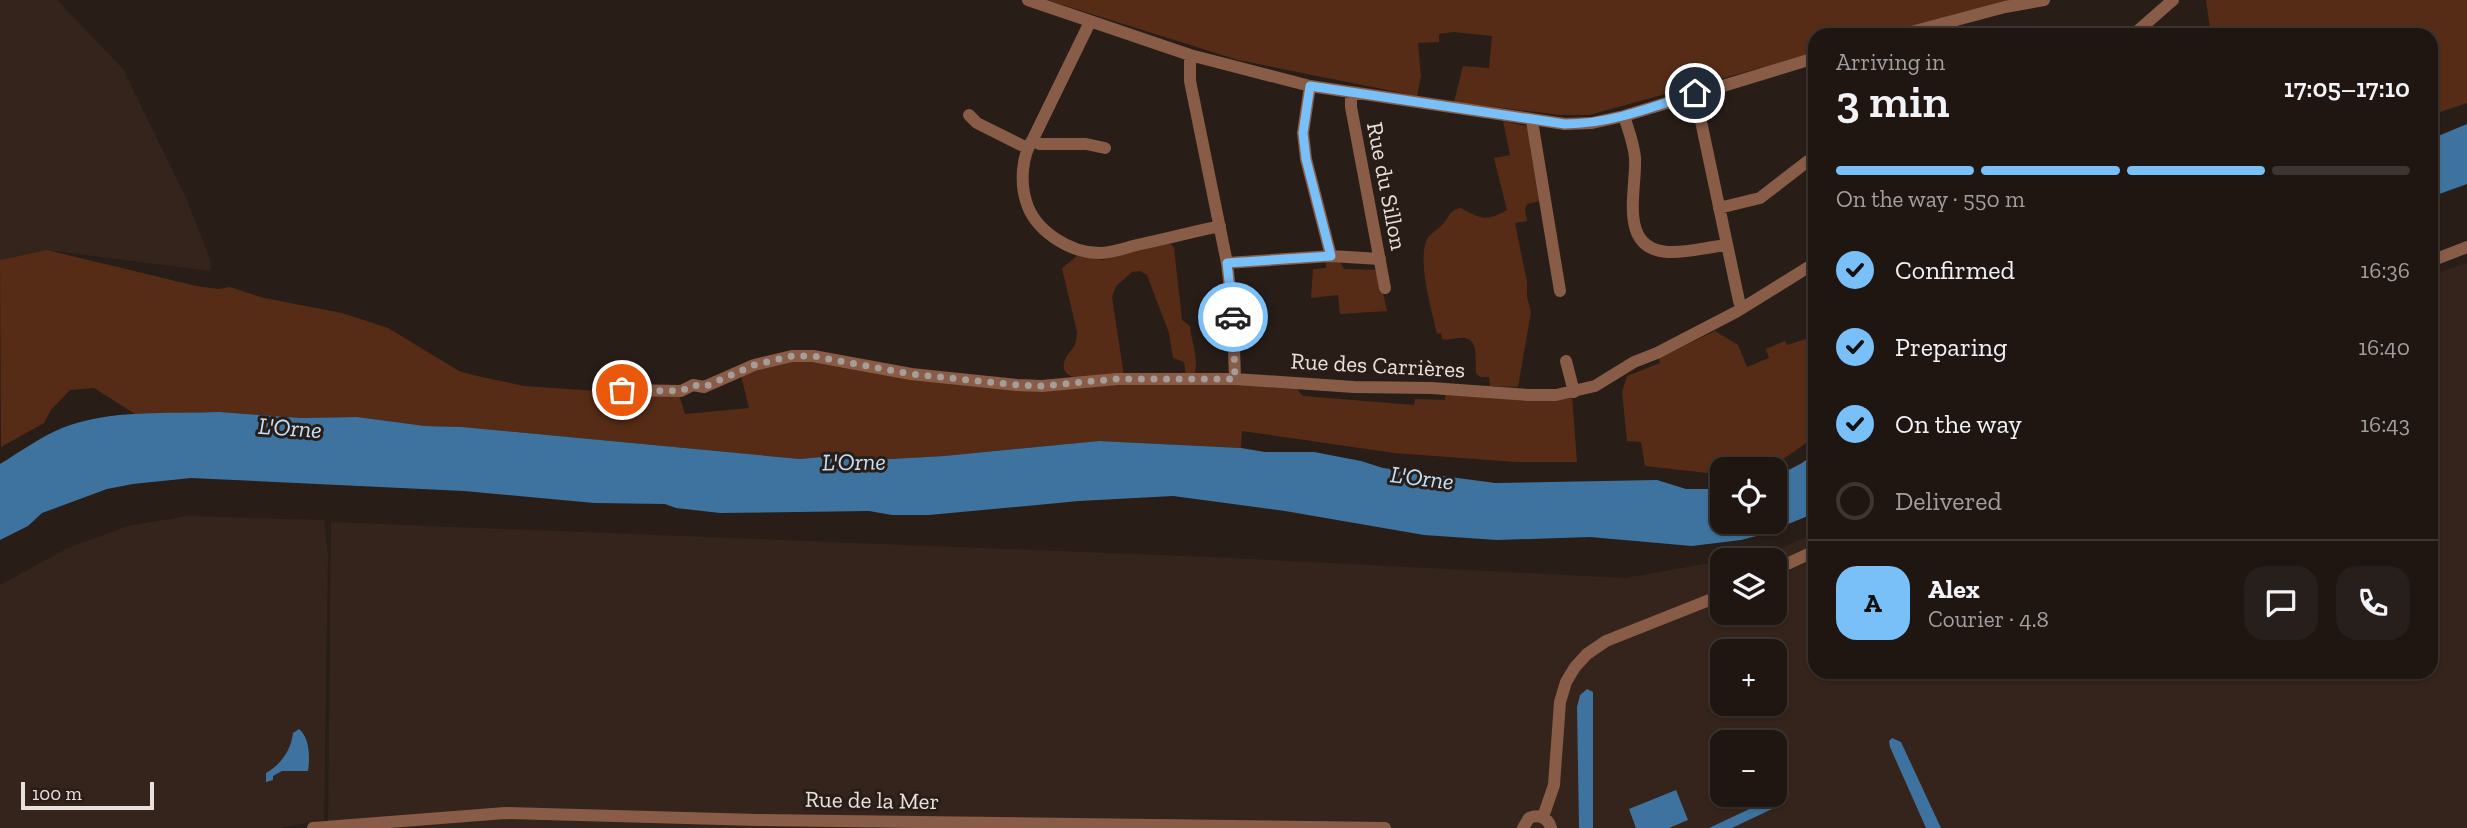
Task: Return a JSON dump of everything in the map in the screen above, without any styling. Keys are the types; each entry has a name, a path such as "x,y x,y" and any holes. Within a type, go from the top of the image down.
{"street":[{"path":"1028,0 1190,55 1310,86 1532,121 1579,124 1624,116 1808,60"},
{"path":"1926,28 2043,0"},
{"path":"2141,28 2173,0"},
{"path":"1090,22 1030,144 1024,181 1028,210 1044,230 1073,247 1100,253 1220,226"},
{"path":"1190,55 1190,81 1227,263 1233,316 1235,379"},
{"path":"1310,86 1303,133 1306,159 1331,256"},
{"name":"Rue du Sillon","path":"1351,92 1351,107 1385,288"},
{"path":"1695,93 1742,308"},
{"path":"969,115 977,123 1030,144 1086,144 1105,148"},
{"path":"1624,116 1635,155 1634,228 1641,239 1658,250 1669,252 1727,244"},
{"path":"1532,121 1560,291"},
{"path":"1719,208 1760,198 1808,161"},
{"path":"2438,258 2467,247"},
{"path":"1227,263 1331,256 1380,259"},
{"name":"Rue des Carrières","path":"622,390 681,391 693,385 704,387 754,365 792,356 813,356 911,374 1017,385 1042,386 1116,379 1235,379 1528,395 1574,392 1595,386 1634,362 1657,353 1742,308 1808,267"},
{"path":"1566,361 1574,392"},
{"path":"1787,564 1808,554"},
{"path":"1523,828 1529,818 1534,816 1547,823 1554,785 1559,702 1572,671 1587,654 1606,641 1710,601"},
{"name":"Rue de la Mer","path":"313,828 505,813 1385,828"}],"shaded area":[{"path":"0,0 57,0 123,69 187,200 211,262 210,271 47,250 0,260"},
{"path":"1047,0 2014,0 1908,28 1808,28 1808,55 1589,115 1560,115 1454,102 1463,66 1489,68 1492,36 1454,32 1439,34 1439,42 1418,43 1421,76 1417,96 1238,60"},
{"path":"2206,0 2467,0 2467,103 2438,113 2438,28 2210,28"},
{"path":"1503,121 1526,126 1530,133 1541,201 1527,204 1527,221 1515,223 1531,312 1518,387 1490,386 1489,377 1480,377 1476,373 1474,347 1469,340 1442,339 1441,333 1437,334 1424,269 1425,245 1429,236 1454,211 1461,208 1488,218 1507,210 1494,158 1510,155"},
{"path":"1170,243 1174,248 1182,320 1190,326 1196,358 1194,375 1186,375 1184,362 1173,358 1169,333 1147,275 1140,271 1132,272 1116,286 1112,297 1124,376 1087,379 1069,375 1064,363 1074,347 1077,332 1062,268 1077,256 1103,260"},
{"path":"47,250 196,286 218,289 230,287 264,298 342,313 388,328 459,371 473,375 524,386 679,395 685,414 749,408 741,376 761,367 800,359 1036,392 1130,384 1225,384 1296,388 1303,396 1414,405 1415,399 1445,400 1446,392 1572,396 1577,462 1516,462 1394,453 1242,431 1241,448 1099,441 944,456 891,459 832,456 800,459 462,427 425,426 357,417 300,418 219,412 135,414 94,388 70,390 51,410 44,423 1,447 0,260"},
{"path":"1326,261 1340,262 1344,269 1378,270 1387,311 1340,314 1338,295 1311,298 1313,269 1326,268"},
{"path":"2467,263 2467,828 328,828 331,522 1233,558 1625,578 1710,563 1710,625 1787,625 1787,548 1782,548 1808,536 1808,679 2438,679 2438,273"},
{"path":"1715,331 1738,345 1747,367 1769,358 1766,349 1785,341 1787,345 1808,338 1808,442 1786,457 1710,457 1710,473 1645,466 1641,442 1627,441 1622,392 1627,376 1660,363 1659,358"},
{"path":"188,516 324,520 328,556 324,820 280,828 0,828 0,585 66,549 128,526"}],"water":[{"path":"2467,124 2467,184 2438,194 2438,136"},
{"name":"L'Orne","path":"219,412 300,418 357,417 425,426 462,427 800,459 832,456 891,459 944,456 1099,441 1241,448 1265,452 1314,452 1383,468 1495,483 1657,480 1686,489 1710,489 1710,534 1764,534 1741,540 1692,546 1590,537 1497,540 1424,535 1285,511 1173,496 1079,501 929,515 892,515 869,511 720,513 676,508 665,504 594,503 464,491 191,478 107,489 42,513 28,526 0,540 0,464 62,428 119,415"},
{"path":"1808,458 1808,516 1787,525 1787,471"},
{"path":"1587,689 1593,692 1593,828 1579,828 1577,707 1580,695"},
{"path":"299,729 307,743 308,771 282,771 273,776 273,780 266,782 266,773 284,757 293,733"},
{"path":"1892,738 1901,742 1941,828 1926,828 1890,747 1889,741"},
{"path":"1676,790 1688,820 1669,828 1636,828 1629,809"},
{"path":"1754,807 1775,807 1732,828 1709,828"}],"way so far":[{"path":"622,390 681,391 693,385 704,387 754,365 792,356 813,356 911,374 1017,385 1042,386 1116,379 1235,379 1233,317"}],"route":[{"path":"1233,317 1227,263 1331,256 1306,159 1303,133 1310,86 1565,124 1592,123 1624,116 1695,93"}]}
